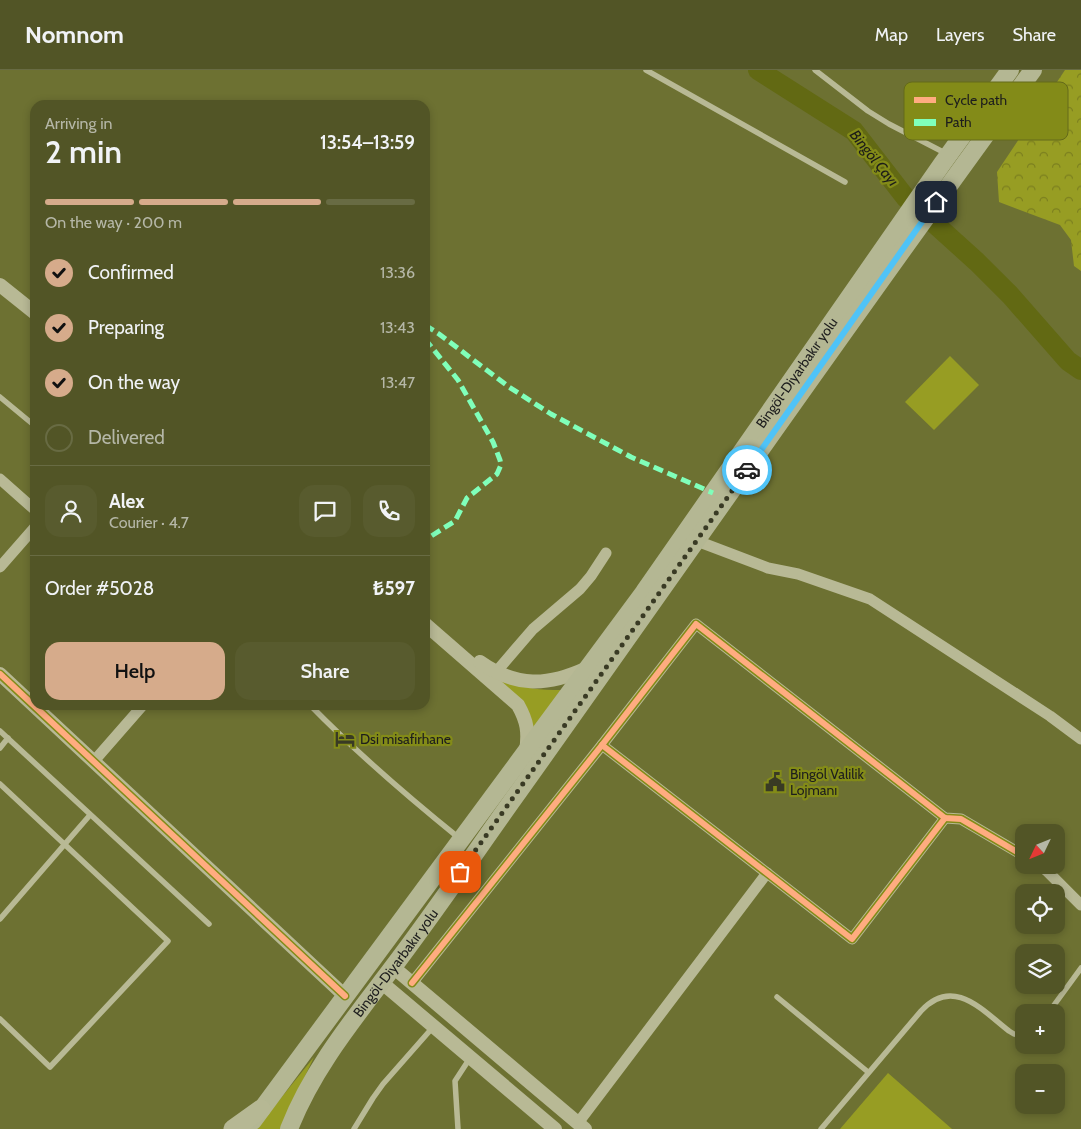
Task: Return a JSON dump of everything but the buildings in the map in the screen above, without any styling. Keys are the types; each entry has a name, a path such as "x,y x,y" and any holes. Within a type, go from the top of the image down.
{"highway":[{"path":"234,1129 262,1109"}],"main road":[{"name":"Bingöl-Diyarbakır yolu","path":"1002,82 1010,70"},
{"name":"Bingöl-Diyarbakır yolu","path":"1022,82 1033,70"},
{"name":"Bingöl-Diyarbakır yolu","path":"289,1129 305,1094 330,1051 393,967 697,541 965,140"},
{"name":"Bingöl-Diyarbakır yolu","path":"949,164 970,140"},
{"name":"Bingöl-Diyarbakır yolu","path":"247,1129 644,592 898,242"}],"street":[{"path":"0,285 30,309"},
{"path":"0,479 30,506"},
{"path":"0,567 30,533"},
{"path":"697,541 768,568 798,574 870,599 1050,716 1081,739"},
{"path":"496,672 533,629 580,588 591,576 606,553"},
{"path":"412,983 696,624 946,818 961,819 1015,851"},
{"path":"430,628 496,672 516,680 531,682 557,680 587,668"},
{"path":"430,628 518,705 525,717 528,729 526,751"},
{"path":"0,674 30,702"},
{"path":"39,710 345,996"},
{"path":"94,761 139,710"},
{"path":"602,745 852,939 946,818"},
{"path":"393,967 581,1126 767,873"},
{"path":"1051,874 1079,900"},
{"path":"382,982 555,1129"}],"lane":[{"path":"646,70 844,182"},
{"path":"815,70 868,111 904,134"},
{"path":"913,140 949,164"},
{"path":"0,397 30,422"},
{"path":"315,710 345,741 391,782 460,839"},
{"path":"0,731 209,924"},
{"path":"0,748 8,738"},
{"path":"0,784 168,941 50,1067 0,1019"},
{"path":"0,919 90,814"},
{"path":"1056,1004 1081,968"},
{"path":"821,1129 926,1006 937,998 956,996 968,999 1009,1031 1015,1033"},
{"path":"778,997 868,1072"},
{"path":"354,1129 372,1098 434,1026"},
{"path":"458,1129 455,1081 470,1057"}],"green space":[{"path":"1065,70 1081,70 1081,271 1074,266 1071,240 1060,225 999,202 997,172 1018,140 1068,140 1068,82 1057,82"},
{"path":"950,356 979,385 934,430 905,402"},
{"path":"490,674 525,687 562,690 534,729 529,713"},
{"path":"314,1057 280,1129 256,1129"},
{"path":"888,1073 952,1129 840,1129"}],"waterway":[{"name":"Bingöl Çayı","path":"758,70 854,131 905,197 977,262 1011,296 1068,361 1081,370"}],"marked path":[{"path":"430,328 509,387 551,414 631,457 713,493"},
{"path":"430,345 458,380 493,442 501,465 497,474 467,498 455,521 430,537"}],"cycle path":[{"path":"412,983 696,624 945,818 961,819 1015,851"},
{"path":"0,674 30,702"},
{"path":"39,710 345,996"},
{"path":"602,745 852,939 945,818"}],"way so far":[{"path":"460,872 747,470"}],"place":[{"name":"Dsi misafirhane","path":"345,739"},
{"name":"Bingöl Valilik Lojmanı","path":"775,782"}],"route":[{"path":"747,470 936,202"}]}
